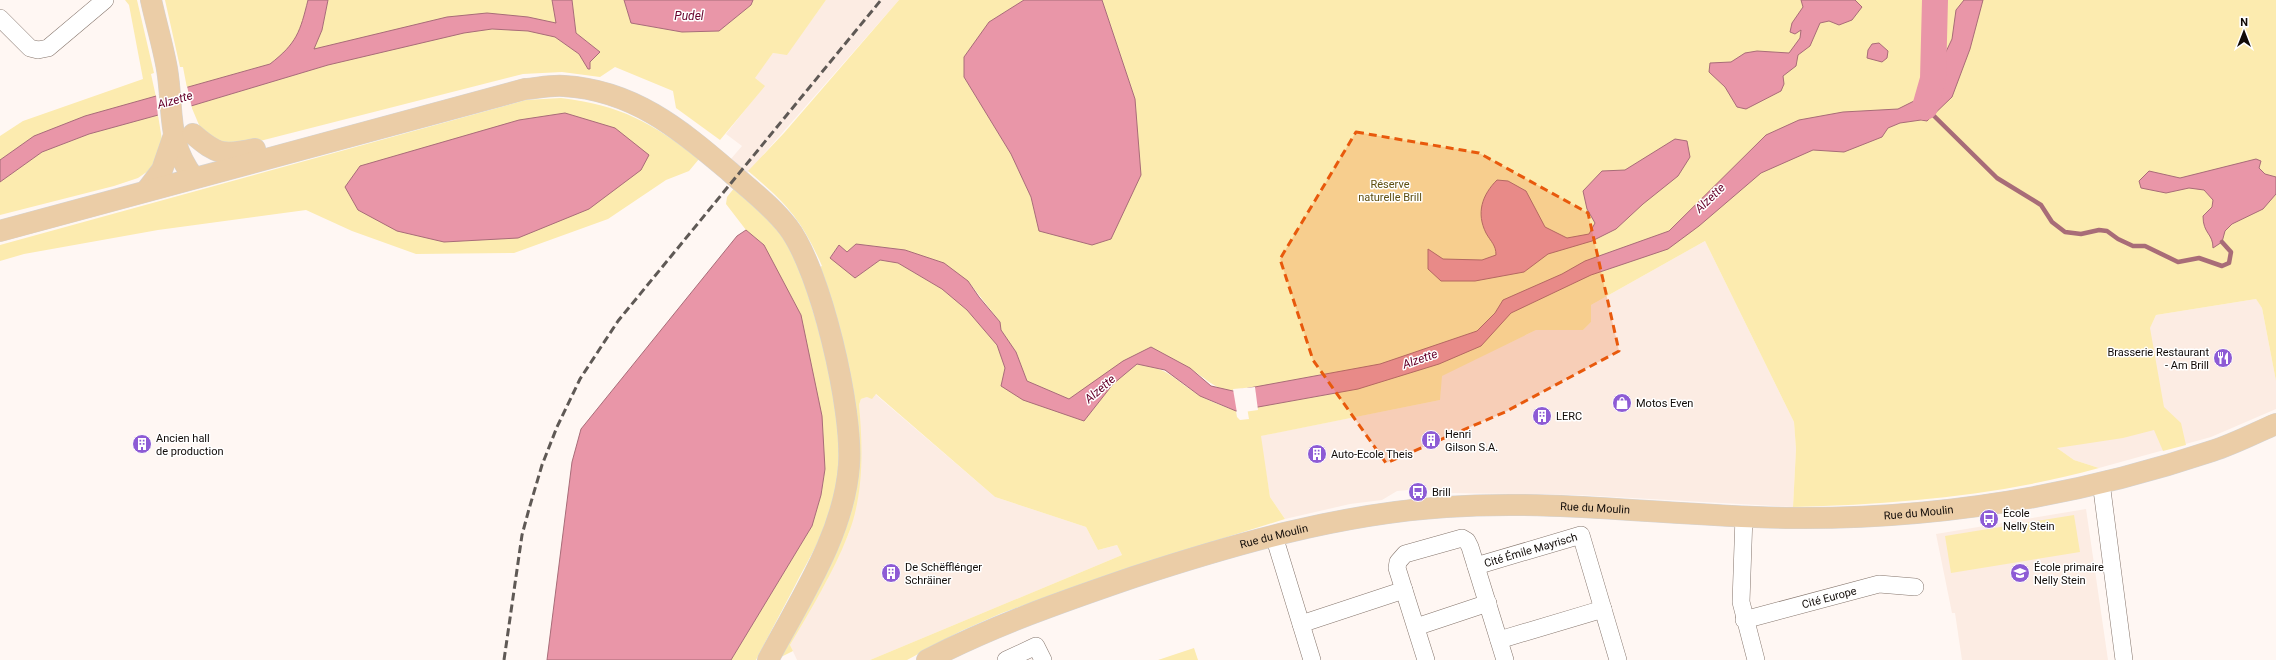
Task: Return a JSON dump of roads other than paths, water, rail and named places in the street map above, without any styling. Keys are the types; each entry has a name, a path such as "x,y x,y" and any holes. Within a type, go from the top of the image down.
{"main road":[{"path":"151,0 183,136 196,156 194,178"},
{"path":"0,231 525,89 562,86 597,90 631,102 658,115 678,129 768,204 789,228 804,257 818,292 832,344 843,394 848,431 849,464 844,497 835,531 768,660"},
{"path":"183,136 210,148 231,154 275,145 334,140"},
{"path":"146,191 162,170 183,136"},
{"name":"Rue du Moulin","path":"927,660 989,629 1055,604 1213,552 1274,536 1357,518 1406,511 1479,505 1612,508 1744,516 1864,517 1930,512 1991,505 2101,482 2215,450 2276,424"}],"street":[{"path":"0,18 30,48 38,50 48,48 105,0"},
{"path":"2101,482 2124,660"},
{"path":"1744,516 1741,602 1744,620 1756,660"},
{"name":"Cité Émile Mayrisch","path":"1476,566 1581,535 1618,660"},
{"path":"1274,536 1312,660"},
{"name":"Cité Émile Mayrisch","path":"1426,660 1404,590 1398,568 1398,562 1405,554 1462,538 1467,541 1470,547 1505,660"},
{"name":"Cité Europe","path":"1744,620 1879,584 1915,587"},
{"path":"1301,624 1404,590"},
{"path":"1416,627 1488,603"},
{"path":"1499,640 1603,609"},
{"path":"1006,660 1039,653"}],"water":[{"name":"Alzette","path":"308,0 328,0 322,30 314,49 447,17 487,13 528,17 556,23 552,0 572,0 576,33 600,52 590,62 590,69 588,69 579,54 555,37 528,31 492,29 464,33 328,65 191,106 89,134 42,152 0,182 0,160 34,136 85,116 270,64 292,43 300,29"},
{"name":"Pudel","path":"624,0 753,0 751,5 719,31 682,32 631,23"},
{"path":"1024,0 1102,0 1135,99 1141,175 1111,239 1092,245 1039,231 1031,197 1011,154 964,77 964,57 989,22"},
{"path":"1801,0 1855,0 1862,7 1852,20 1839,25 1829,21 1820,23 1810,46 1798,55 1796,66 1783,76 1784,84 1781,91 1746,109 1737,107 1725,87 1709,72 1710,63 1731,62 1745,53 1757,51 1789,53 1800,38 1801,30 1795,34 1790,32 1792,23 1803,7"},
{"name":"Alzette","path":"1964,0 1983,0 1970,49 1952,97 1927,121 1921,120 1900,123 1888,128 1882,137 1844,152 1813,150 1761,173 1699,226 1668,249 1591,275 1511,313 1481,346 1439,364 1358,389 1236,411 1200,396 1165,370 1137,364 1113,384 1084,421 1023,400 1001,386 1005,368 997,345 967,310 942,289 898,263 880,260 855,278 830,258 839,245 847,252 856,244 905,250 944,263 968,281 1000,322 1001,330 1016,352 1027,381 1069,399 1123,361 1151,347 1190,368 1211,386 1233,391 1380,364 1477,331 1495,313 1503,300 1562,274 1585,261 1669,231 1766,135 1799,120 1843,112 1898,109 1920,98 1933,79 1952,39 1956,10"},
{"path":"1879,43 1888,51 1887,58 1882,62 1867,58 1868,50 1872,44"},
{"path":"565,113 615,128 649,155 641,170 589,209 518,238 444,242 397,231 358,210 345,187 360,166 519,120"},
{"path":"1675,139 1687,141 1690,157 1678,176 1643,204 1616,229 1592,241 1548,254 1524,272 1475,281 1441,281 1428,269 1428,249 1443,259 1482,260 1496,255 1494,246 1483,226 1481,211 1484,198 1497,180 1508,181 1526,191 1545,227 1567,238 1589,234 1595,223 1587,209 1583,191 1602,171 1625,170"},
{"path":"2256,159 2261,161 2259,168 2265,174 2276,177 2276,194 2263,209 2232,224 2225,231 2222,242 2213,248 2213,243 2203,222 2203,216 2212,207 2213,200 2204,190 2189,188 2166,193 2141,188 2139,181 2149,171 2180,178"},
{"path":"746,230 764,245 801,315 822,416 825,469 821,495 812,526 731,660 547,660 572,462 581,429 737,236"}],"waterway":[{"path":"1925,107 1933,79 1935,0"},
{"path":"1929,111 1997,178 2041,205 2052,222 2065,232 2081,234 2099,230 2107,231 2118,239 2133,246 2145,246 2178,262 2199,258 2222,266 2229,263 2231,252 2222,242"}],"railway":[{"path":"504,660 522,535 529,509 542,465 557,427 580,379 618,321 881,0"}],"place":[{"name":"Brasserie Restaurant - Am Brill","path":"2223,358"},
{"name":"Motos Even","path":"1622,403"},
{"name":"LERC","path":"1542,416"},
{"name":"Henri Gilson S.A.","path":"1431,440"},
{"name":"Ancien hall de production","path":"142,444"},
{"name":"Auto-Ecole Theis","path":"1317,454"},
{"name":"Brill","path":"1418,492"},
{"name":"École Nelly Stein","path":"1989,519"},
{"name":"De Schëfflénger Schräiner","path":"891,573"},
{"name":"École primaire Nelly Stein","path":"2020,573"}],"park label":[{"name":"Réserve naturelle Brill","path":"1390,190"}]}
